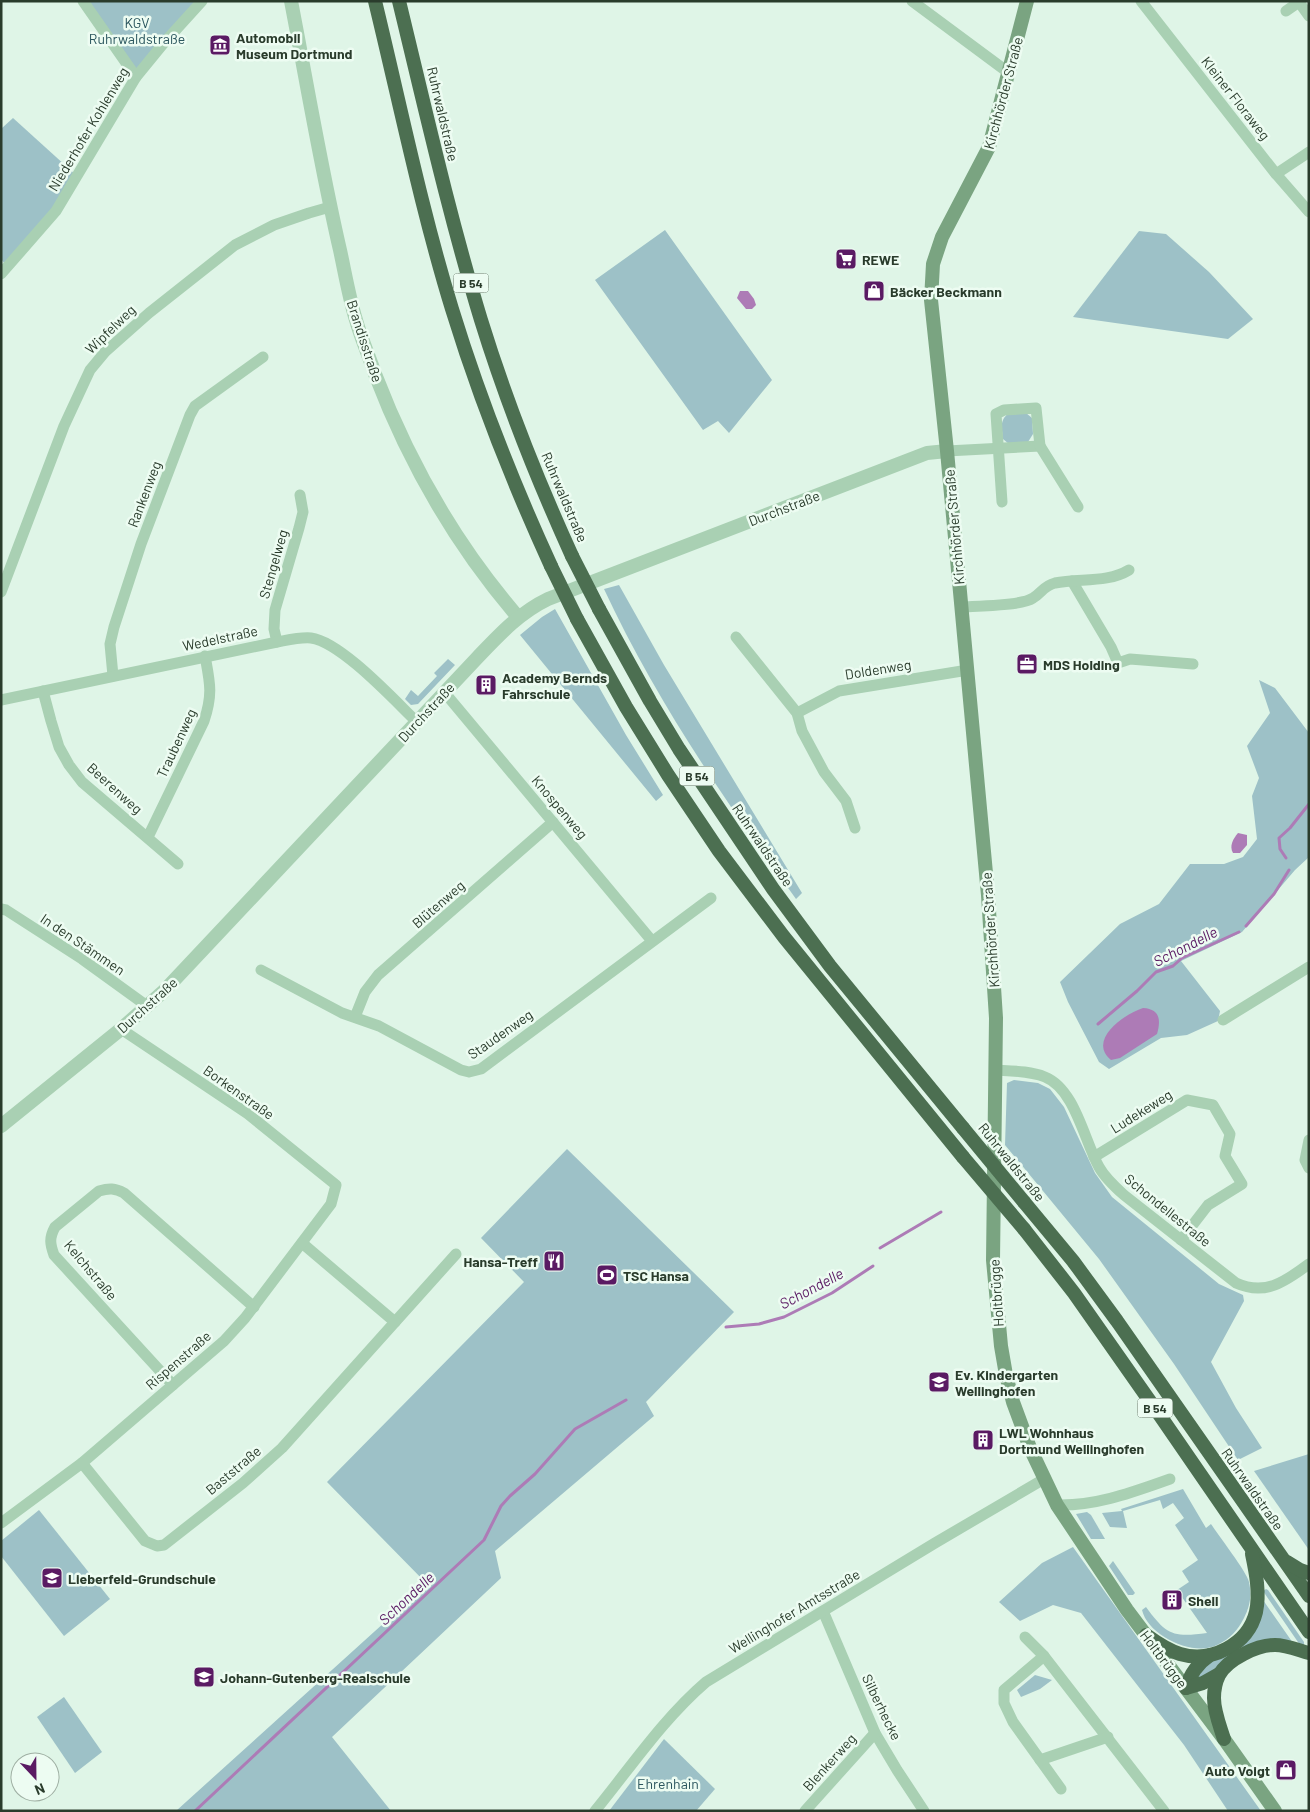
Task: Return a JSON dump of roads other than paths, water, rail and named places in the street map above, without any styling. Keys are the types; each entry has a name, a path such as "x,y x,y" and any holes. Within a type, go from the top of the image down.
{"highway":[{"name":"B 54","path":"375,1 432,237 452,309 490,419 514,481 551,566 577,620 626,707 668,775 719,851 784,938 1050,1260 1309,1632"},
{"name":"Ruhrwaldstraße","path":"400,1 441,177 481,320 531,461 572,556 650,701 679,749 773,888 830,966 1073,1261 1309,1596"},
{"path":"1146,1635 1165,1649 1190,1656 1210,1655 1228,1649 1237,1642 1246,1634 1256,1613 1258,1598 1251,1548"},
{"path":"1281,1557 1291,1565 1309,1573"},
{"path":"1186,1688 1219,1674 1244,1653 1258,1647 1276,1645 1309,1653"},
{"path":"1186,1688 1190,1675 1210,1655"},
{"path":"1219,1674 1214,1697 1215,1708 1224,1739"}],"main road":[{"name":"Kirchhörder Straße","path":"996,1070 996,1018 988,895 968,670 931,300 933,264 942,237 989,148 1027,1"},
{"name":"Holtbrügge","path":"996,1070 993,1260 1001,1346 1013,1402 1044,1479 1057,1504 1096,1565 1275,1811"}],"street":[{"path":"83,1 136,77"},
{"name":"Niederhofer Kohlenweg","path":"1,274 56,211 136,77 162,44 202,1"},
{"name":"Brandisstraße","path":"291,1 330,208 356,321 390,414 411,458 434,498 475,562 518,617"},
{"path":"912,1 1009,73"},
{"name":"Kleiner Floraweg","path":"1141,1 1276,174 1309,212"},
{"path":"1286,11 1300,2 1309,16"},
{"path":"1276,174 1309,152"},
{"name":"Wipfelweg","path":"1,592 64,426 90,370 105,352 149,313 235,245 274,224 330,208"},
{"name":"Rankenweg","path":"113,676 110,644 114,627 141,544 190,415 195,406 263,357"},
{"path":"1002,502 996,414 1004,410 1036,408 1040,446 1078,507"},
{"path":"947,451 1040,446"},
{"name":"Durchstraße","path":"1,1126 121,1029 189,967 445,692 518,617 529,609 548,599 927,452 947,451"},
{"name":"Stengelweg","path":"277,642 274,630 275,610 303,512 300,495"},
{"path":"961,607 1020,602 1033,598 1043,588 1054,584 1119,576 1129,570"},
{"path":"1072,581 1111,646 1118,663 1130,659 1193,664"},
{"path":"736,637 797,712 802,731 824,772 846,801 856,828"},
{"name":"Wedelstraße","path":"1,700 205,656 277,642 312,638 327,642 347,656 417,722"},
{"name":"Traubenweg","path":"148,837 204,721 210,703 211,692 205,656"},
{"name":"Doldenweg","path":"797,712 839,690 968,670"},
{"name":"Beerenweg","path":"43,691 59,747 69,765 82,782 178,864"},
{"name":"Knospenweg","path":"445,692 652,942"},
{"name":"Blütenweg","path":"355,1017 365,992 378,975 553,822"},
{"name":"Staudenweg","path":"261,970 342,1014 379,1026 460,1070 470,1072 481,1069 711,898"},
{"name":"In den Stämmen","path":"1,909 6,910 82,959 147,1006"},
{"path":"1223,1020 1309,968"},
{"name":"Borkenstraße","path":"121,1029 248,1114 336,1185"},
{"name":"Schondellestraße","path":"996,1070 1036,1074 1058,1085 1074,1108 1094,1157 1105,1176 1116,1188 1236,1283 1248,1287 1264,1288 1281,1283 1309,1264"},
{"name":"Ludekeweg","path":"1094,1157 1187,1100 1213,1106 1230,1134 1225,1156 1242,1184 1208,1205 1181,1240"},
{"path":"1309,1140 1305,1160 1309,1168"},
{"name":"Rispenstraße","path":"1,1524 82,1463 218,1346 254,1307 331,1204 336,1185"},
{"name":"Kelchstraße","path":"173,1385 54,1255 50,1240 55,1228 99,1191 108,1188 117,1189 124,1193 254,1307"},
{"path":"302,1243 395,1322"},
{"name":"Baststraße","path":"82,1463 145,1541 157,1546 164,1545 243,1483 282,1448 456,1254"},
{"name":"Wellinghofer Amtsstraße","path":"595,1811 664,1723 684,1701 706,1682 1044,1479"},
{"path":"1057,1504 1068,1505 1103,1501 1170,1479"},
{"name":"Silberhecke","path":"823,1611 876,1733 897,1770 924,1811"},
{"path":"1026,1637 1044,1656 1164,1811"},
{"path":"1044,1656 1004,1690 1004,1704 1013,1722 1061,1789"},
{"name":"Blenkerweg","path":"805,1811 876,1733"},
{"path":"1040,1760 1108,1737"}],"waterway":[{"name":"Schondelle","path":"1286,858 1280,849 1279,838 1290,828 1309,804"},
{"name":"Schondelle","path":"1246,926 1274,894 1289,870"},
{"name":"Schondelle","path":"1098,1024 1156,972 1173,966 1182,958 1239,932"},
{"name":"Schondelle","path":"880,1248 941,1212"},
{"name":"Schondelle","path":"726,1327 759,1324 784,1317 832,1293 873,1266"},
{"name":"Schondelle","path":"195,1811 484,1540 501,1506 535,1474 575,1429 626,1400"}],"place":[{"name":"Automobil Museum Dortmund","path":"220,45"},
{"name":"REWE","path":"846,259"},
{"name":"Bäcker Beckmann","path":"874,291"},
{"name":"MDS Holding","path":"1027,664"},
{"name":"Academy Bernds Fahrschule","path":"486,685"},
{"name":"Hansa-Treff","path":"554,1261"},
{"name":"TSC Hansa","path":"607,1275"},
{"name":"Ev. Kindergarten Wellinghofen","path":"939,1382"},
{"name":"LWL Wohnhaus Dortmund Wellinghofen","path":"983,1440"},
{"name":"Lieberfeld-Grundschule","path":"52,1578"},
{"name":"Shell","path":"1172,1600"},
{"name":"Johann-Gutenberg-Realschule","path":"204,1677"},
{"name":"Auto Voigt","path":"1286,1770"}],"park label":[{"name":"KGV Ruhrwaldstraße","path":"137,30"},
{"name":"Ehrenhain","path":"668,1783"}]}
